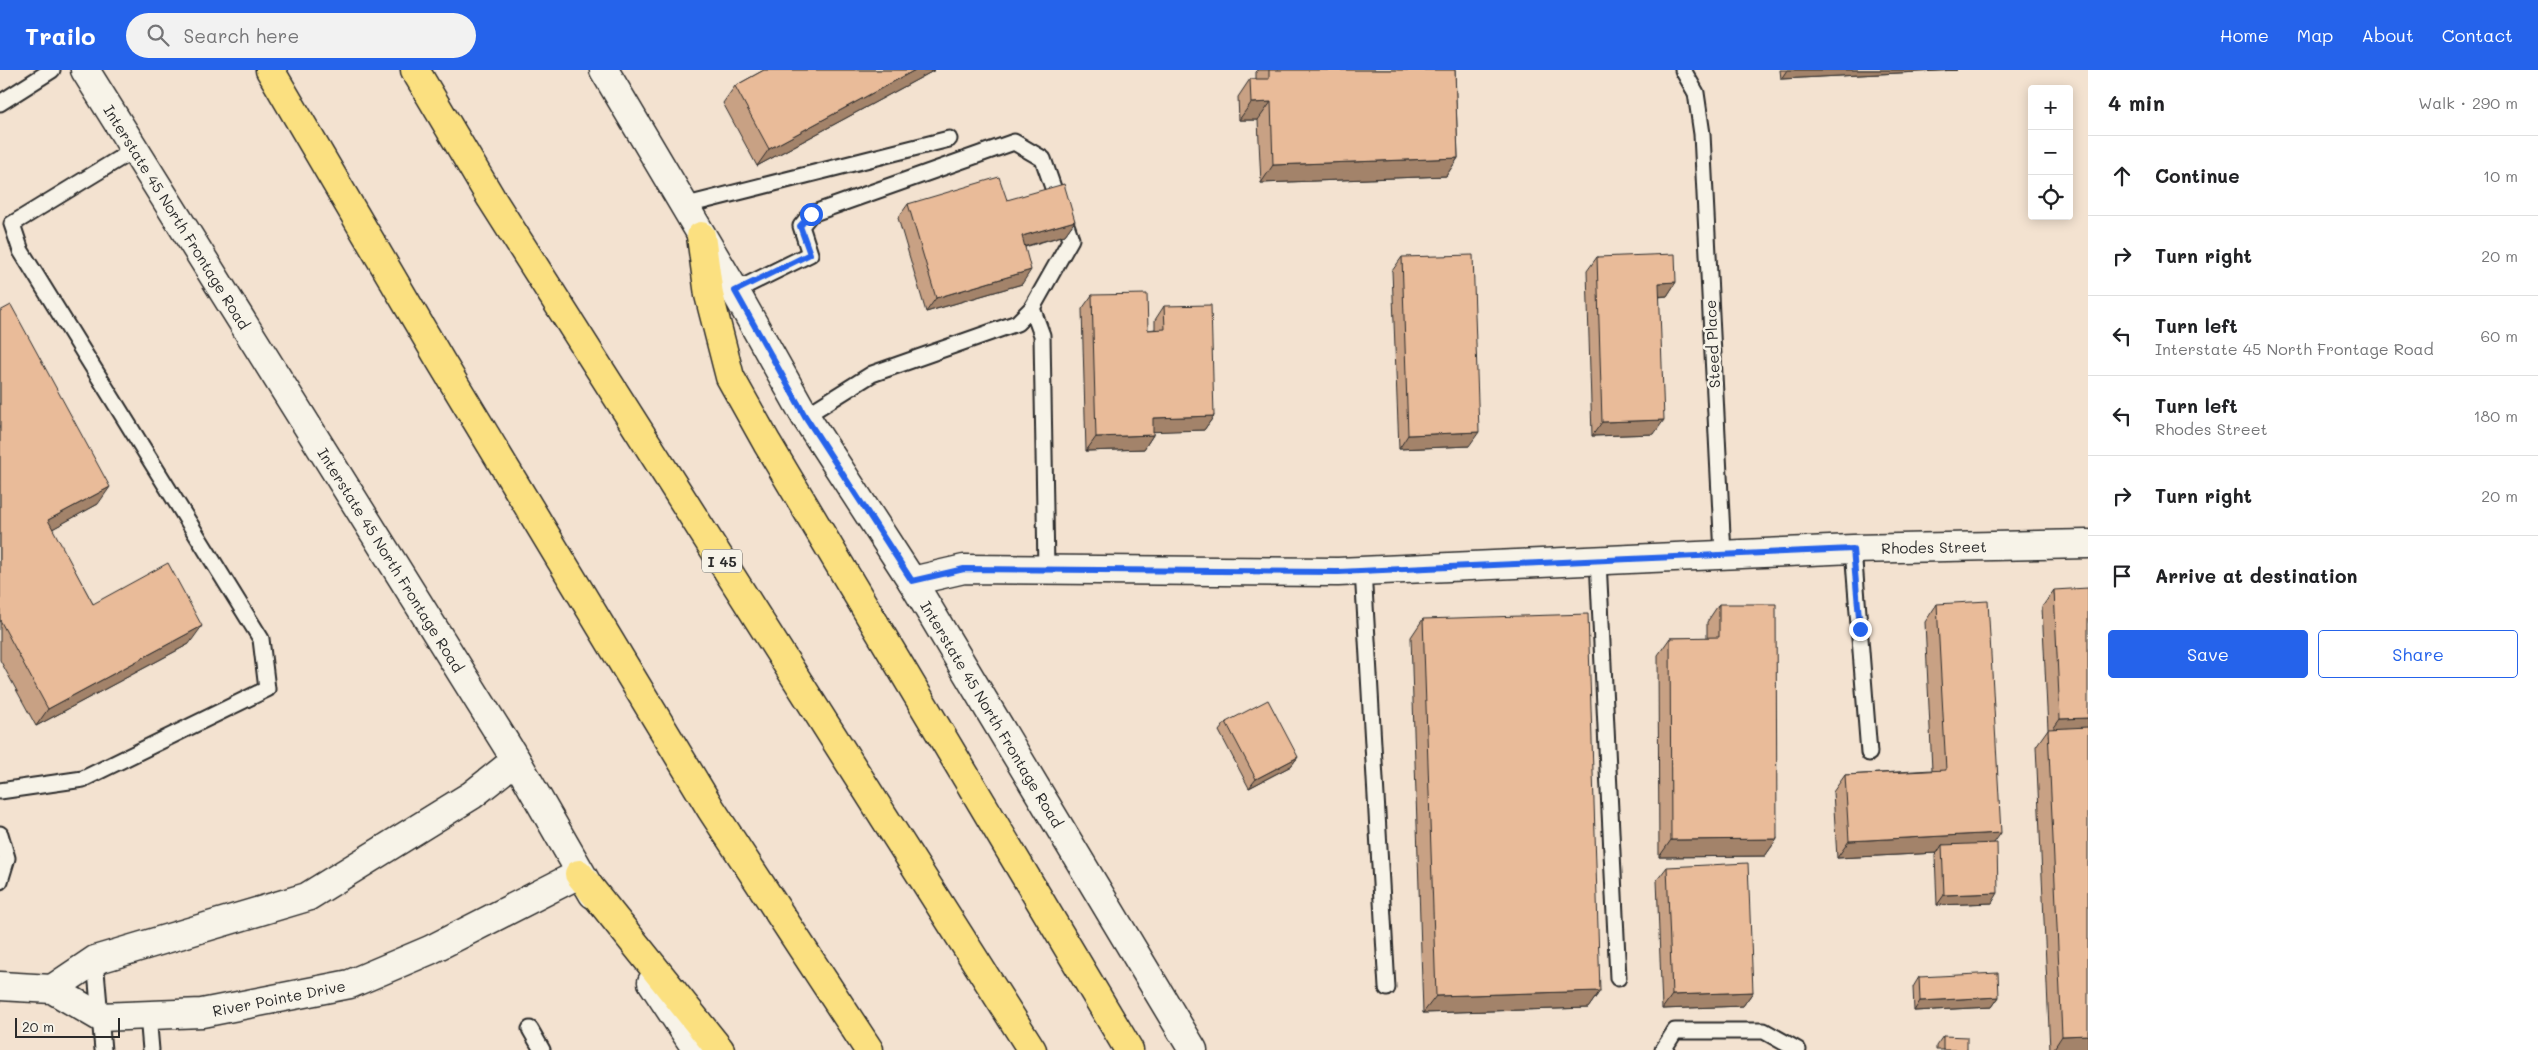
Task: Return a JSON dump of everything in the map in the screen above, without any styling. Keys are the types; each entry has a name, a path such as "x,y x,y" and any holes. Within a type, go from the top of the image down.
{"highway":[{"path":"270,70 440,360 706,801 869,1050"},
{"name":"I 45","path":"414,70 491,198 1032,1050"},
{"path":"701,236 710,295 730,377 767,443 1129,1050"},
{"path":"579,874 720,1050"}],"street":[{"name":"Interstate 45 North Frontage Road","path":"85,70 516,760 579,874 697,1050"},
{"name":"Interstate 45 North Frontage Road","path":"604,70 735,291 805,416 912,581 1193,1050"},
{"name":"Rhodes Street","path":"912,581 964,569 1363,570 1853,549 2088,544"},
{"path":"52,989 95,960 307,897 472,795 516,760"},
{"name":"River Pointe Drive","path":"100,1017 202,1013 350,984 430,950 579,874"},
{"path":"0,986 52,989 100,1017"}],"lane":[{"path":"0,103 52,70"},
{"name":"Steed Place","path":"1683,70 1696,93 1702,134 1723,555"},
{"path":"683,206 949,139"},
{"path":"735,291 810,254 800,226 811,214 1014,142 1043,159 1071,239 1032,308 1017,323 872,374 805,416"},
{"path":"0,791 83,779 267,689 261,638 21,251 12,224 135,149"},
{"path":"1032,308 1042,335 1046,569"},
{"path":"1853,549 1869,753"},
{"path":"1598,560 1618,978"},
{"path":"1363,570 1387,988"},
{"path":"0,834 7,858 0,881"},
{"path":"95,960 103,1050"},
{"path":"148,1015 152,1050"},
{"path":"530,1029 542,1050"},
{"path":"1662,1050 1675,1031 1764,1031 1798,1050"}],"building":[{"path":"764,70 915,70 769,149 735,86"},
{"path":"1269,70 1455,70 1458,158 1273,165 1271,102 1251,103 1250,79 1269,79"},
{"path":"999,177 1007,200 1064,184 1075,221 1022,236 1031,270 936,298 908,204"},
{"path":"1675,254 1676,282 1659,283 1664,420 1602,422 1597,257"},
{"path":"1473,255 1479,432 1408,435 1402,257"},
{"path":"1147,294 1148,330 1165,329 1164,306 1211,305 1214,416 1153,418 1153,435 1096,437 1092,295"},
{"path":"11,305 110,487 48,520 93,604 168,563 202,626 48,709 0,620 0,311"},
{"path":"2088,588 2088,718 2060,719 2054,590"},
{"path":"1988,601 2001,833 1849,841 1845,775 1946,770 1937,604"},
{"path":"1719,604 1776,604 1777,839 1671,840 1670,638 1719,637"},
{"path":"1588,614 1600,991 1436,996 1423,619"},
{"path":"1268,700 1298,757 1256,779 1226,722"},
{"path":"2088,727 2088,1035 2062,1036 2048,729"},
{"path":"1997,843 1998,893 1944,895 1942,845"},
{"path":"1748,863 1753,992 1672,995 1667,867"},
{"path":"1998,973 1999,997 1920,1001 1919,977"},
{"path":"1943,1036 1967,1037 1967,1050 1943,1050"}],"route":[{"path":"811,214 800,226 810,254 735,291 805,416 912,581 964,569 1338,572 1853,549 1860,629"}]}
